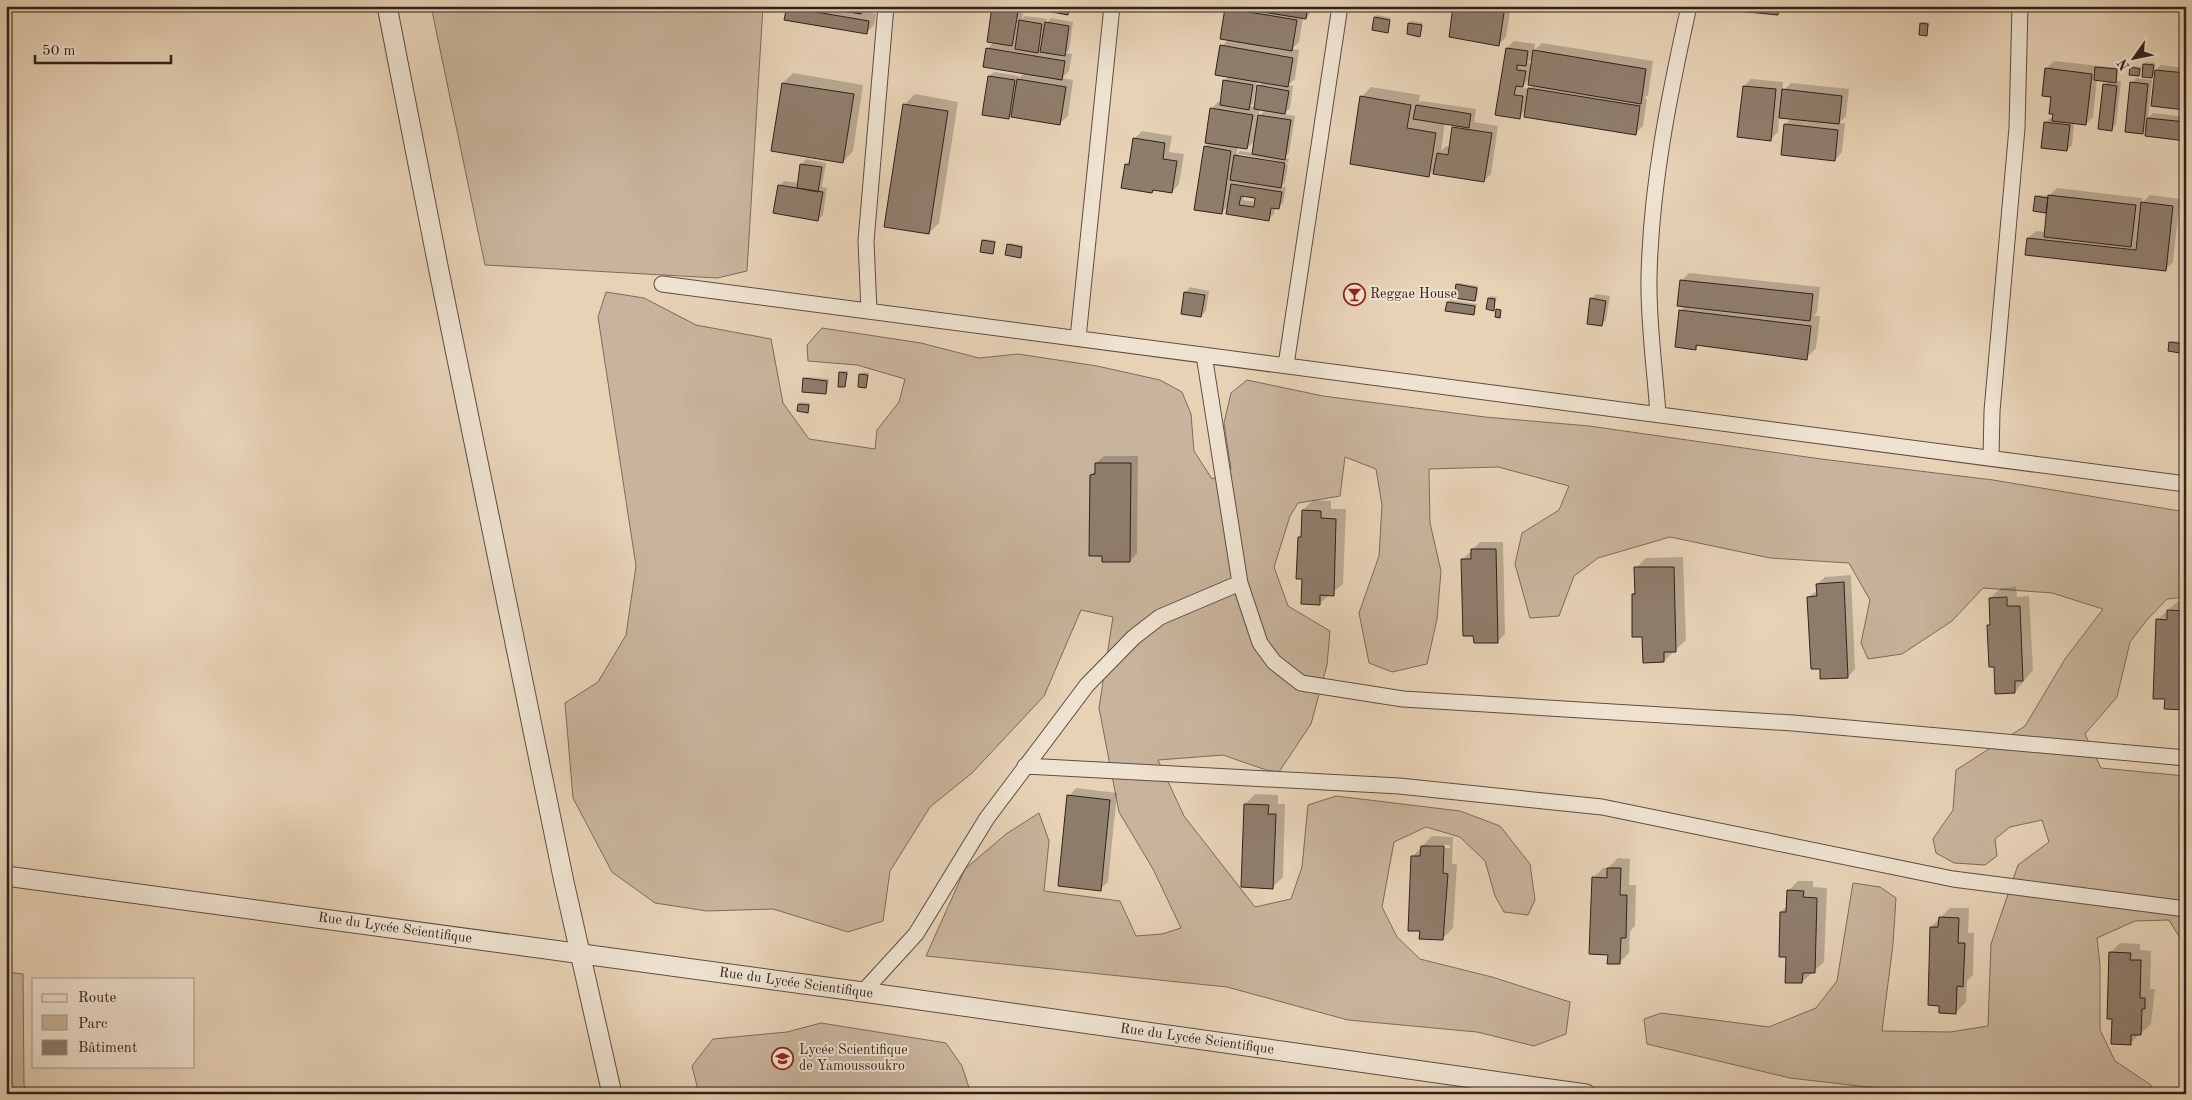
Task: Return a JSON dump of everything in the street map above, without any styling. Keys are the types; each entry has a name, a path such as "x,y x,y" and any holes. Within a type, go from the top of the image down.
{"street":[{"path":"387,6 439,271 564,882 612,1094"},
{"path":"869,311 866,241 886,6"},
{"path":"1078,338 1112,6"},
{"path":"1286,365 1340,6"},
{"path":"1658,414 1649,279 1651,232 1657,162 1689,6"},
{"path":"1991,458 1992,411 2017,128 2020,6"},
{"path":"662,284 2186,484"},
{"path":"1204,355 1240,583 1260,643 1274,662 1301,683 1402,699 1794,723 2186,758"},
{"path":"863,992 916,934 982,826 1087,685 1134,637 1160,617 1240,583"},
{"path":"1025,766 1399,786 1602,807 1952,879 2186,908"},
{"name":"Rue du Lycée Scientifique","path":"6,876 863,992 1586,1094"}],"green space":[{"path":"431,6 763,6 747,271 717,278 485,265"},
{"path":"606,292 644,298 696,325 771,339 783,403 809,439 875,449 877,430 899,402 905,379 857,365 808,361 807,345 822,328 921,343 979,358 1018,354 1097,366 1160,380 1182,392 1191,414 1194,451 1212,479 1231,469 1224,423 1231,393 1247,380 1323,396 1485,417 1589,426 1821,459 1993,480 2186,512 2186,597 2167,599 2146,621 2130,642 2117,697 2085,734 2101,768 2186,776 2186,948 2169,920 2135,921 2097,938 2100,965 2100,1030 2115,1061 2151,1085 2150,1094 1928,1094 1790,1078 1647,1044 1644,1019 1661,1013 1769,1027 1816,1008 1837,981 1853,883 1880,887 1896,898 1893,944 1882,1031 1950,1032 1988,1026 1991,944 2018,865 2049,842 2042,820 2010,827 1995,839 1997,856 1985,865 1954,863 1936,853 1933,839 1953,810 1956,770 2025,726 2065,659 2103,609 2052,593 1983,588 1952,621 1902,654 1868,659 1861,643 1870,600 1849,563 1770,558 1670,537 1598,558 1574,576 1559,616 1530,618 1515,564 1522,533 1559,510 1569,486 1498,467 1429,469 1430,523 1441,571 1437,619 1427,664 1392,672 1369,663 1359,613 1379,556 1382,505 1376,469 1345,457 1340,496 1298,503 1290,516 1274,567 1288,606 1330,631 1327,665 1311,724 1279,772 1266,770 1223,755 1158,760 1184,816 1255,907 1291,899 1302,867 1308,805 1336,796 1460,811 1500,826 1530,864 1535,900 1528,915 1504,912 1495,896 1485,861 1460,837 1426,827 1394,842 1382,907 1397,937 1420,959 1492,977 1570,1002 1566,1034 1534,1046 1477,1032 1348,1020 1227,987 926,956 965,869 1006,834 1039,813 1049,841 1044,891 1120,901 1136,936 1162,934 1181,928 1153,869 1119,812 1099,708 1113,617 1081,610 1044,696 972,773 930,807 890,871 883,921 848,932 773,909 707,911 655,903 612,872 573,798 565,703 598,682 626,635 636,566 598,317"},
{"path":"6,972 23,974 24,1085 30,1094 6,1094"},
{"name":"Lycée Scientifique de Yamoussoukro","path":"821,1023 946,1043 962,1066 971,1094 699,1094 692,1066 713,1039 787,1032"}],"building":[{"path":"787,6 799,6 798,9 869,21 867,34 784,20"},
{"path":"814,6 862,6 861,14"},
{"path":"992,6 1019,6 1012,46 987,42"},
{"path":"1020,6 1069,6 1068,15"},
{"path":"1225,6 1308,6 1306,19"},
{"path":"1453,6 1505,6 1499,46 1449,37"},
{"path":"1739,6 1779,6 1778,15 1738,11"},
{"path":"1225,8 1297,20 1292,51 1220,39"},
{"path":"1374,17 1390,20 1388,33 1372,30"},
{"path":"1019,20 1042,24 1038,53 1015,49"},
{"path":"1045,22 1069,26 1065,56 1040,52"},
{"path":"1408,23 1422,25 1420,37 1407,34"},
{"path":"1920,23 1928,24 1927,36 1919,35"},
{"path":"1220,45 1293,58 1288,87 1215,75"},
{"path":"986,48 1065,61 1062,80 983,67"},
{"path":"1506,48 1528,51 1526,66 1517,65 1517,70 1526,71 1523,87 1516,86 1514,95 1523,96 1520,119 1495,115"},
{"path":"1533,50 1646,69 1641,104 1528,85"},
{"path":"2143,64 2154,65 2152,78 2142,77"},
{"path":"2095,67 2117,69 2116,83 2094,80"},
{"path":"2130,67 2140,69 2139,76 2129,75"},
{"path":"2045,68 2092,74 2086,125 2052,121 2053,114 2049,114 2051,97 2042,96"},
{"path":"2155,70 2186,73 2185,110 2151,106"},
{"path":"988,76 1015,80 1009,119 982,115"},
{"path":"1017,79 1066,87 1060,125 1011,117"},
{"path":"1223,80 1253,85 1249,110 1220,105"},
{"path":"2130,82 2148,84 2143,134 2125,132"},
{"path":"782,83 854,94 843,163 771,151"},
{"path":"2103,84 2117,86 2112,131 2098,129"},
{"path":"1257,85 1289,91 1285,114 1254,109"},
{"path":"1743,86 1776,89 1771,141 1737,137"},
{"path":"1528,88 1640,106 1636,135 1524,117"},
{"path":"1782,89 1842,96 1839,124 1779,118"},
{"path":"1360,96 1411,105 1407,128 1436,133 1429,177 1350,164"},
{"path":"903,104 948,111 929,234 884,227"},
{"path":"1416,105 1471,114 1469,128 1413,119"},
{"path":"1210,108 1253,115 1247,149 1205,143"},
{"path":"1258,115 1291,120 1285,160 1252,154"},
{"path":"2147,118 2186,122 2186,141 2145,136"},
{"path":"2044,122 2070,125 2067,151 2041,148"},
{"path":"1784,124 1838,130 1835,161 1781,155"},
{"path":"1452,127 1492,133 1484,182 1433,174 1437,153 1448,155"},
{"path":"1133,138 1165,143 1163,159 1177,161 1172,193 1153,190 1152,193 1121,188 1125,164 1129,165"},
{"path":"1204,146 1231,151 1222,214 1194,210"},
{"path":"1234,155 1285,163 1281,188 1230,180"},
{"path":"800,164 822,167 818,192 797,188"},
{"path":"1231,184 1282,192 1279,209 1271,208 1269,221 1226,214","holes":["1241,196 1255,198 1254,207 1239,205"]},
{"path":"778,185 823,192 818,221 773,213"},
{"path":"2048,195 2136,205 2131,247 2044,237"},
{"path":"2035,196 2048,198 2046,213 2033,211"},
{"path":"2141,202 2173,206 2166,271 2025,255 2027,238 2136,250"},
{"path":"982,240 995,242 993,254 980,252"},
{"path":"1007,244 1022,247 1021,258 1005,255"},
{"path":"1680,280 1813,294 1810,321 1677,306"},
{"path":"1456,284 1477,288 1475,301 1454,298"},
{"path":"1184,292 1205,295 1201,317 1181,314"},
{"path":"1488,298 1495,299 1494,311 1486,309"},
{"path":"1590,298 1606,301 1602,326 1587,324"},
{"path":"1447,302 1475,306 1474,315 1445,311"},
{"path":"1496,309 1501,310 1500,318 1495,317"},
{"path":"1679,310 1811,326 1807,360 1696,345 1696,350 1675,347"},
{"path":"2169,342 2186,344 2186,354 2168,351"},
{"path":"839,372 847,373 845,387 838,387"},
{"path":"859,374 868,375 866,388 858,387"},
{"path":"803,378 827,381 826,394 802,392"},
{"path":"798,404 809,405 808,413 797,411"},
{"path":"1095,463 1131,463 1130,562 1102,562 1102,556 1089,556 1090,475 1095,474"},
{"path":"1302,510 1321,511 1321,518 1336,519 1334,596 1320,595 1320,605 1301,604 1302,579 1296,579 1298,537 1301,537"},
{"path":"1471,549 1496,549 1498,643 1474,643 1473,636 1463,636 1461,559 1471,559"},
{"path":"1634,567 1674,567 1676,652 1664,652 1664,662 1643,663 1642,637 1632,637 1632,594 1635,594"},
{"path":"1844,582 1848,678 1820,679 1820,669 1811,669 1807,597 1817,596 1816,584"},
{"path":"2007,597 2007,606 2020,606 2023,681 2015,681 2015,693 1995,694 1994,667 1989,667 1987,625 1990,625 1989,598"},
{"path":"2167,610 2185,611 2186,710 2164,709 2165,699 2153,699 2156,619 2167,620"},
{"path":"1067,795 1110,800 1101,891 1058,886"},
{"path":"1244,804 1269,805 1268,814 1276,814 1273,889 1241,887"},
{"path":"1421,846 1444,846 1443,873 1448,874 1443,940 1419,939 1420,931 1408,931 1411,856 1420,856"},
{"path":"1607,868 1621,868 1620,895 1627,895 1626,938 1621,938 1620,964 1607,964 1608,955 1589,954 1592,877 1607,878"},
{"path":"1787,890 1804,891 1803,897 1817,898 1815,973 1803,973 1802,983 1785,983 1786,957 1779,957 1780,912 1786,912"},
{"path":"1939,917 1959,918 1958,943 1965,943 1963,987 1957,986 1956,1014 1939,1013 1939,1006 1928,1005 1930,927 1938,927"},
{"path":"2109,952 2131,953 2130,960 2141,960 2140,998 2145,998 2145,1009 2142,1009 2141,1035 2131,1035 2131,1045 2111,1044 2112,1019 2107,1019"}],"place":[{"name":"Reggae House","path":"1354,294"},
{"name":"Lycée Scientifique de Yamoussoukro","path":"783,1058"}]}
